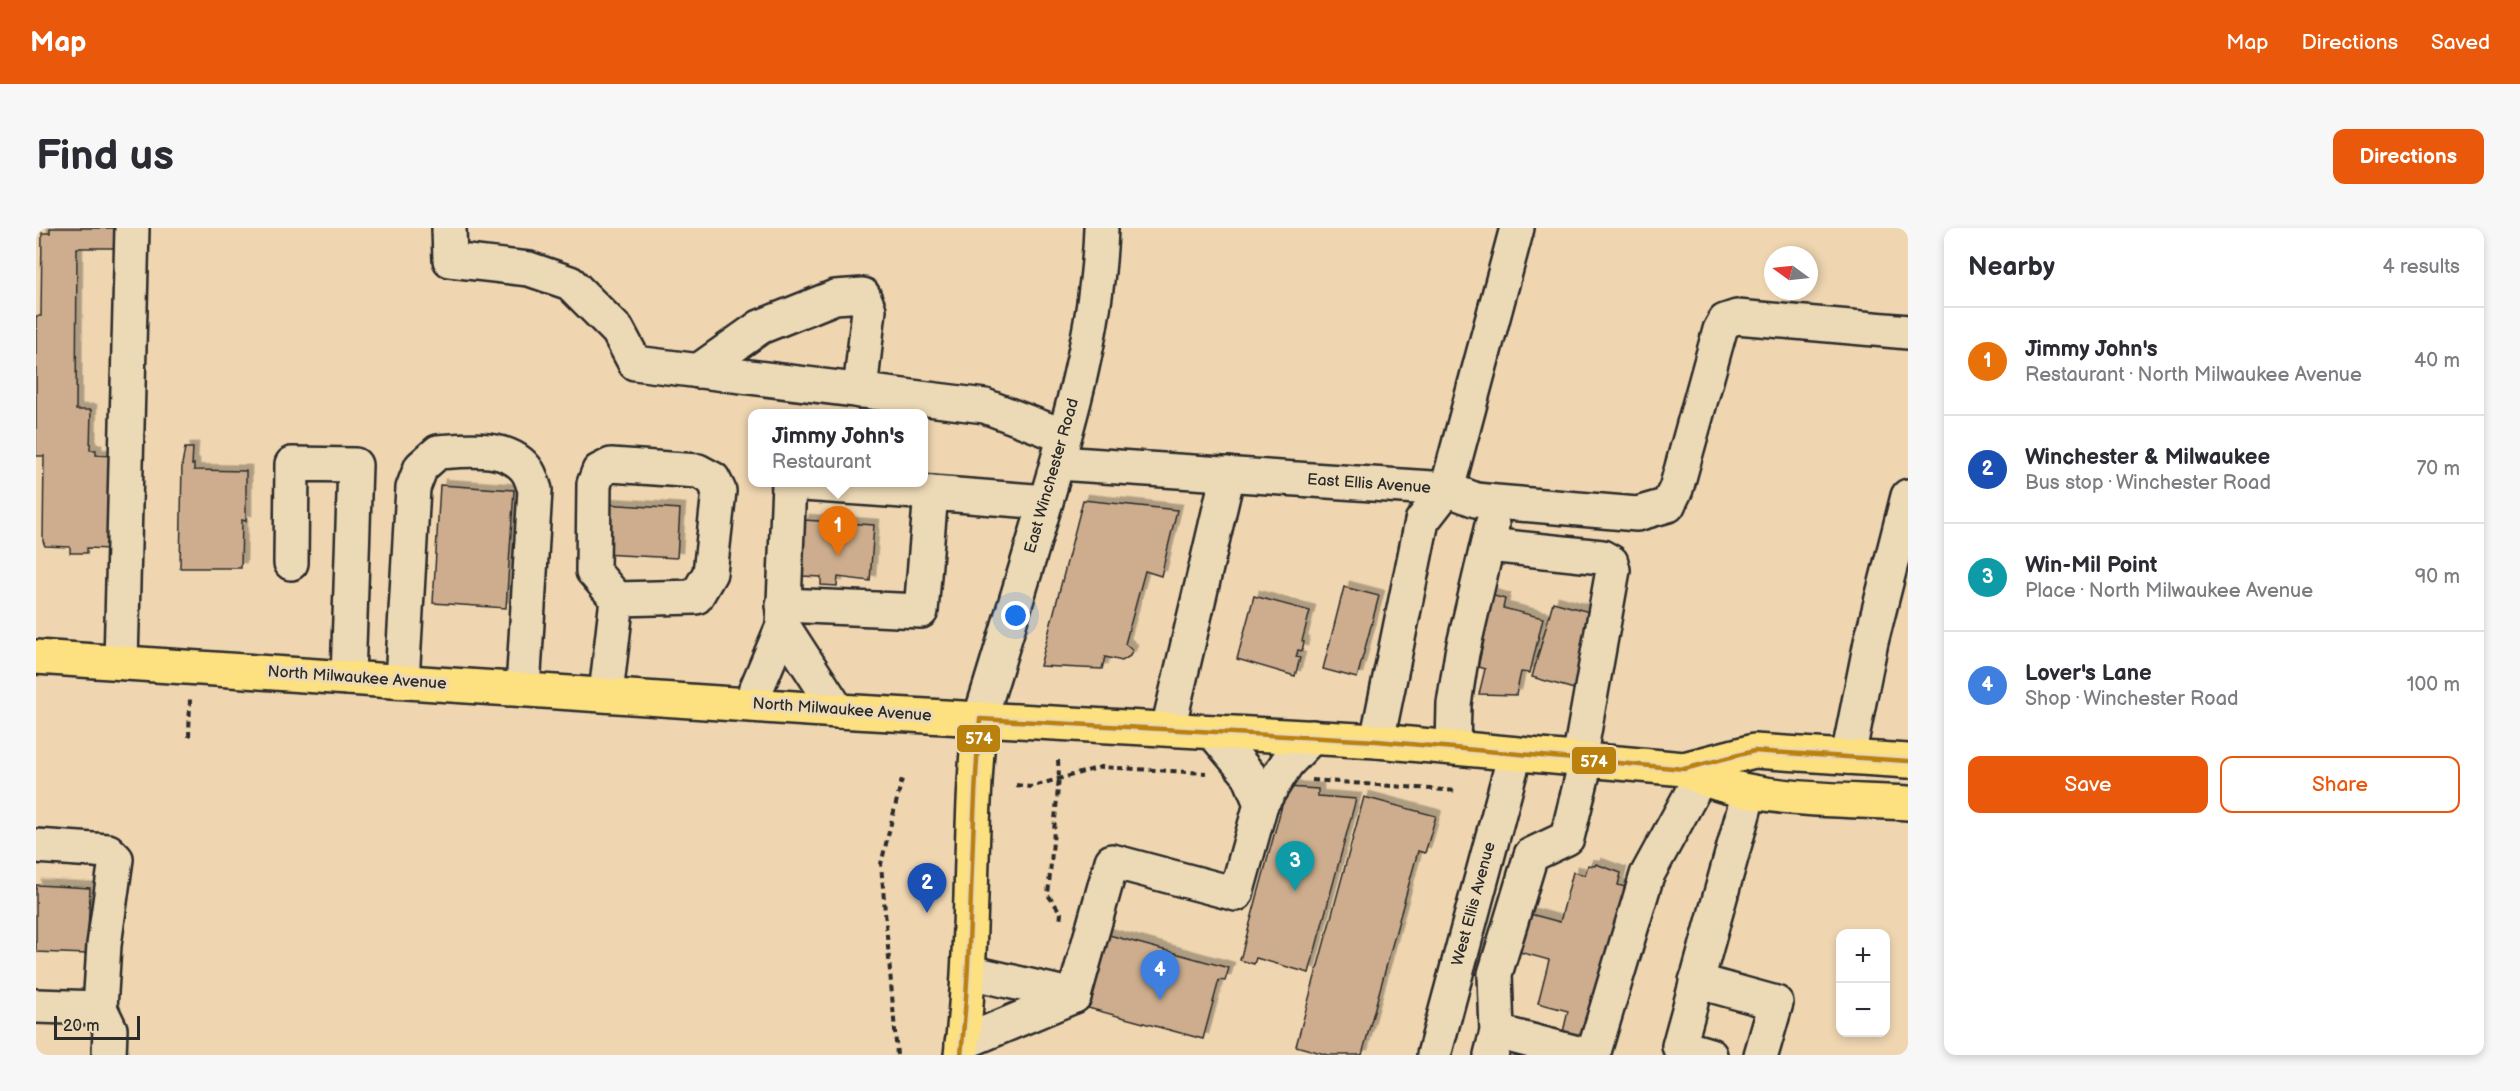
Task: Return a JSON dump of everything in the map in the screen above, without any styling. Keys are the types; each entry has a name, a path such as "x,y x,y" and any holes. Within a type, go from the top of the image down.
{"main road":[{"name":"North Milwaukee Avenue","path":"36,657 838,711 1377,741 1583,760 1692,774 1731,789 1749,792 1908,803"},
{"path":"962,1049 969,972 973,783 980,719"},
{"name":"North Milwaukee Avenue","path":"1692,774 1754,751 1908,761"}],"street":[{"path":"121,662 132,228"},
{"name":"East Ellis Avenue","path":"449,228 450,260 529,269 570,283 618,331 635,363 985,406 1061,449 1228,474 1447,489 1517,228"},
{"name":"East Winchester Road","path":"980,719 1061,449 1086,340 1100,261 1101,228"},
{"path":"698,371 760,327 835,297 863,295 869,310 860,391"},
{"path":"1377,741 1422,521 1447,489 1476,500 1637,514 1668,505 1676,489 1720,330 1725,321 1737,317 1908,332"},
{"path":"402,681 413,488 421,467 438,452 468,450 494,452 512,457 528,471 535,490 523,689"},
{"path":"291,563 292,464 355,465 348,678"},
{"path":"606,694 616,599 592,571 594,484 599,471 610,465 698,471 713,479 719,491 710,573 696,597 616,599"},
{"path":"1168,729 1228,474"},
{"path":"789,487 783,608 838,711"},
{"path":"848,487 1046,502"},
{"path":"750,704 783,608 795,584 799,501 805,495 888,502 893,490"},
{"path":"783,608 921,611 931,493"},
{"path":"1848,757 1871,642 1908,496"},
{"path":"1453,747 1454,704 1461,664 1496,502"},
{"path":"1488,545 1602,557 1611,562 1613,570 1583,760 1567,838 1531,855 1495,974 1494,1043 1585,1055"},
{"path":"1213,732 1249,775 1261,804"},
{"path":"962,1049 1074,996 1112,861 1236,894 1261,804 1287,764 1312,737"},
{"name":"West Ellis Avenue","path":"1434,1055 1515,754"},
{"path":"1593,1055 1647,874 1692,774"},
{"path":"1710,1055 1679,1046 1749,792"},
{"path":"36,846 108,851 116,859 104,945 100,1008 110,1029 109,1055"},
{"path":"969,972 1074,996"},
{"path":"1696,981 1776,1003 1761,1055"},
{"path":"36,1006 100,1008"}],"path":[{"path":"189,737 191,667"},
{"path":"1058,760 1059,777 1048,895 1061,913 1060,932"},
{"path":"897,1055 881,864 902,779"}],"building":[{"path":"50,228 129,228 129,248 77,248 76,410 91,410 90,450 96,450 96,455 115,456 111,549 87,548 87,553 70,553 70,547 45,546 43,541 44,456 36,456 36,316 41,316 42,233 50,233"},
{"path":"185,448 193,448 194,470 246,471 246,521 242,520 241,568 180,568 182,464"},
{"path":"440,485 514,490 506,608 433,603"},
{"path":"1083,500 1177,510 1161,576 1145,571 1125,644 1132,650 1130,656 1122,661 1105,657 1102,669 1040,666"},
{"path":"605,504 680,509 677,558 602,554"},
{"path":"804,520 874,525 870,581 838,577 837,586 821,585 821,577 802,576 804,545 795,544"},
{"path":"1344,587 1379,596 1357,678 1323,669"},
{"path":"1484,593 1505,599 1503,608 1543,618 1530,673 1521,672 1516,695 1479,694 1485,669 1478,667 1484,640 1480,639"},
{"path":"1254,596 1310,611 1302,641 1304,642 1302,651 1298,650 1296,657 1300,658 1295,676 1237,659"},
{"path":"1553,602 1593,613 1574,689 1532,677"},
{"path":"1287,787 1318,789 1318,796 1356,799 1309,973 1256,958 1254,964 1240,960"},
{"path":"1364,797 1436,816 1425,853 1418,851 1362,1055 1328,1055 1296,1046"},
{"path":"1596,864 1621,873 1618,885 1629,888 1590,1039 1563,1032 1568,1011 1538,1003 1549,960 1509,949 1519,911 1560,922 1573,872 1585,875 1588,865 1595,866"},
{"path":"36,885 90,888 87,954 36,952"},
{"path":"1102,933 1229,968 1225,981 1219,980 1203,1039 1088,1008 1104,949"}],"transit line":[{"name":"574","path":"961,1055 968,971 980,719 1377,741 1684,769 1754,751 1908,761"}],"place":[{"name":"Jimmy John's","path":"838,556"},
{"name":"Win-Mil Point","path":"1295,891"},
{"name":"Winchester & Milwaukee","path":"927,913"},
{"name":"Lover's Lane","path":"1160,1000"}]}
